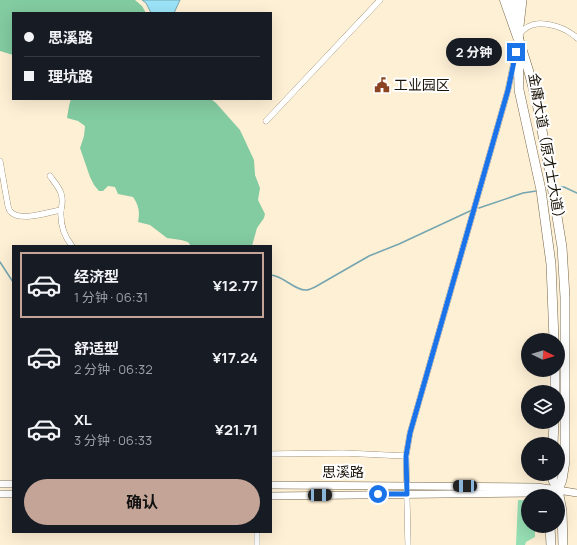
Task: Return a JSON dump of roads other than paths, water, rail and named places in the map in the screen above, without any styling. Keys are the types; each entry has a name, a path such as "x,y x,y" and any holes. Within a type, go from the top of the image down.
{"highway":[{"path":"504,0 518,37"},
{"path":"514,0 518,37"}],"main road":[{"path":"518,37 522,0"},
{"name":"金庸大道（原才士大道）","path":"518,37 530,72 537,104 562,246 565,296 565,461 562,480 559,489"},
{"name":"金庸大道（原才士大道）","path":"518,37 519,90 540,188 551,264 554,333"},
{"path":"540,188 551,187"},
{"path":"550,533 551,545"},
{"name":"金庸大道（原才士大道）","path":"563,533 564,545"}],"street":[{"path":"266,121 380,0"},
{"path":"408,545 406,456 410,433 508,90 518,37 526,28 532,25 540,25 562,28 569,31 577,38"},
{"path":"0,161 8,206 11,212 16,215 27,217 61,210"},
{"path":"50,176 61,193 63,232 71,245"},
{"path":"272,454 343,453 406,456"},
{"path":"0,484 12,484"},
{"name":"思溪路","path":"272,485 538,487 544,489"},
{"name":"思溪路","path":"565,491 577,487"},
{"name":"思溪路","path":"272,496 521,493"},
{"name":"思溪路","path":"565,493 577,493"},
{"path":"0,494 12,494"},
{"path":"257,533 257,545"}],"water":[{"path":"142,0 180,0 174,12 150,12 146,3"}],"waterway":[{"path":"561,187 577,193"},
{"path":"479,208 523,193 536,191"},
{"path":"272,275 302,290 310,289 369,256 399,244 470,211"},
{"path":"0,262 12,280"}],"place":[{"name":"工业园区","path":"382,85"}]}
